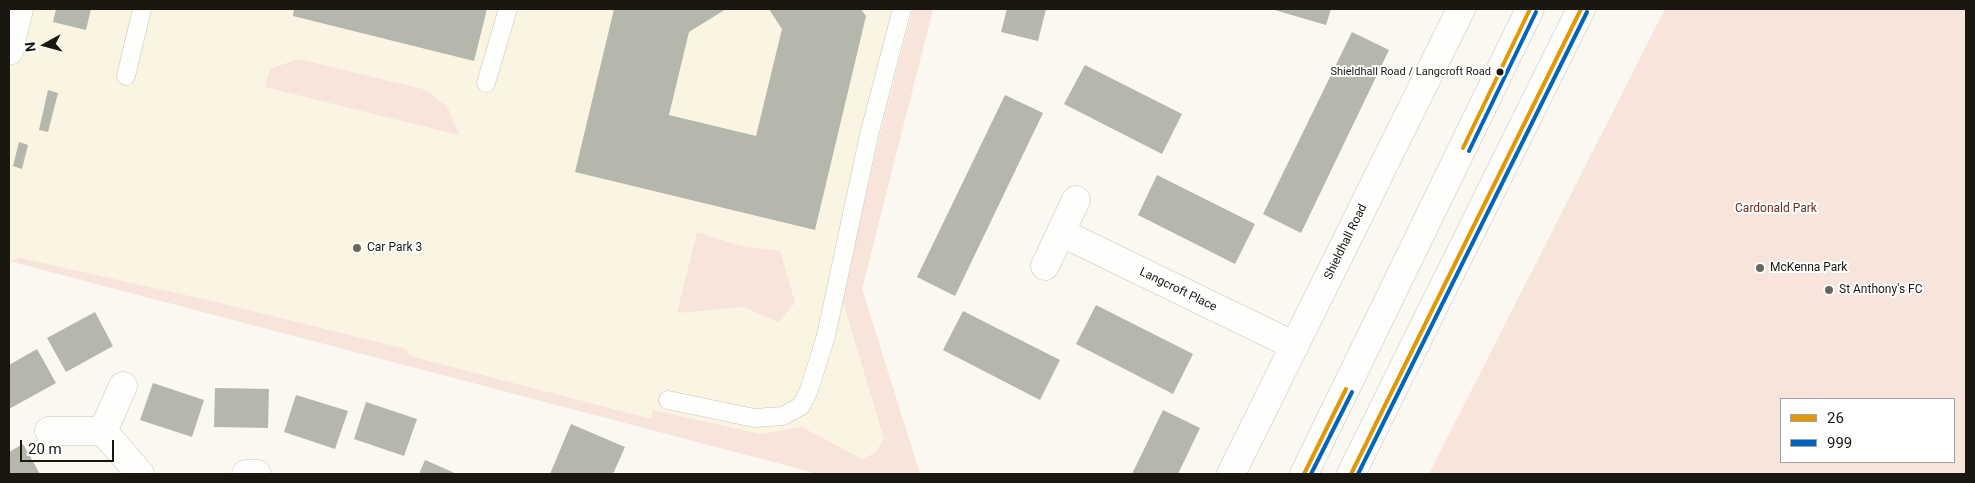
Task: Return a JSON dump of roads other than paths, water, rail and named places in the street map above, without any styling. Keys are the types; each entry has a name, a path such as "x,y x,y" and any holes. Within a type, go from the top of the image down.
{"street":[{"path":"9,51 19,9"},
{"name":"Shieldhall Road","path":"1231,474 1461,9"},
{"path":"1304,474 1530,9"},
{"path":"1351,474 1581,9"},
{"path":"1045,266 1076,200"},
{"name":"Langcroft Place","path":"1062,233 1295,346"},
{"path":"103,431 122,386"},
{"path":"49,431 103,431 140,474"},
{"path":"246,474 257,474"}],"lane":[{"path":"126,76 142,9"},
{"path":"668,400 754,418 782,416 801,406 809,390 826,336 869,136 902,9"},
{"path":"486,82 510,10"}],"place":[{"name":"Shieldhall Road / Langcroft Road","path":"1500,72"},
{"name":"Car Park 3","path":"357,248"},
{"name":"McKenna Park","path":"1760,268"},
{"name":"St Anthony's FC","path":"1829,290"}],"park label":[{"name":"Cardonald Park","path":"1776,209"}]}
